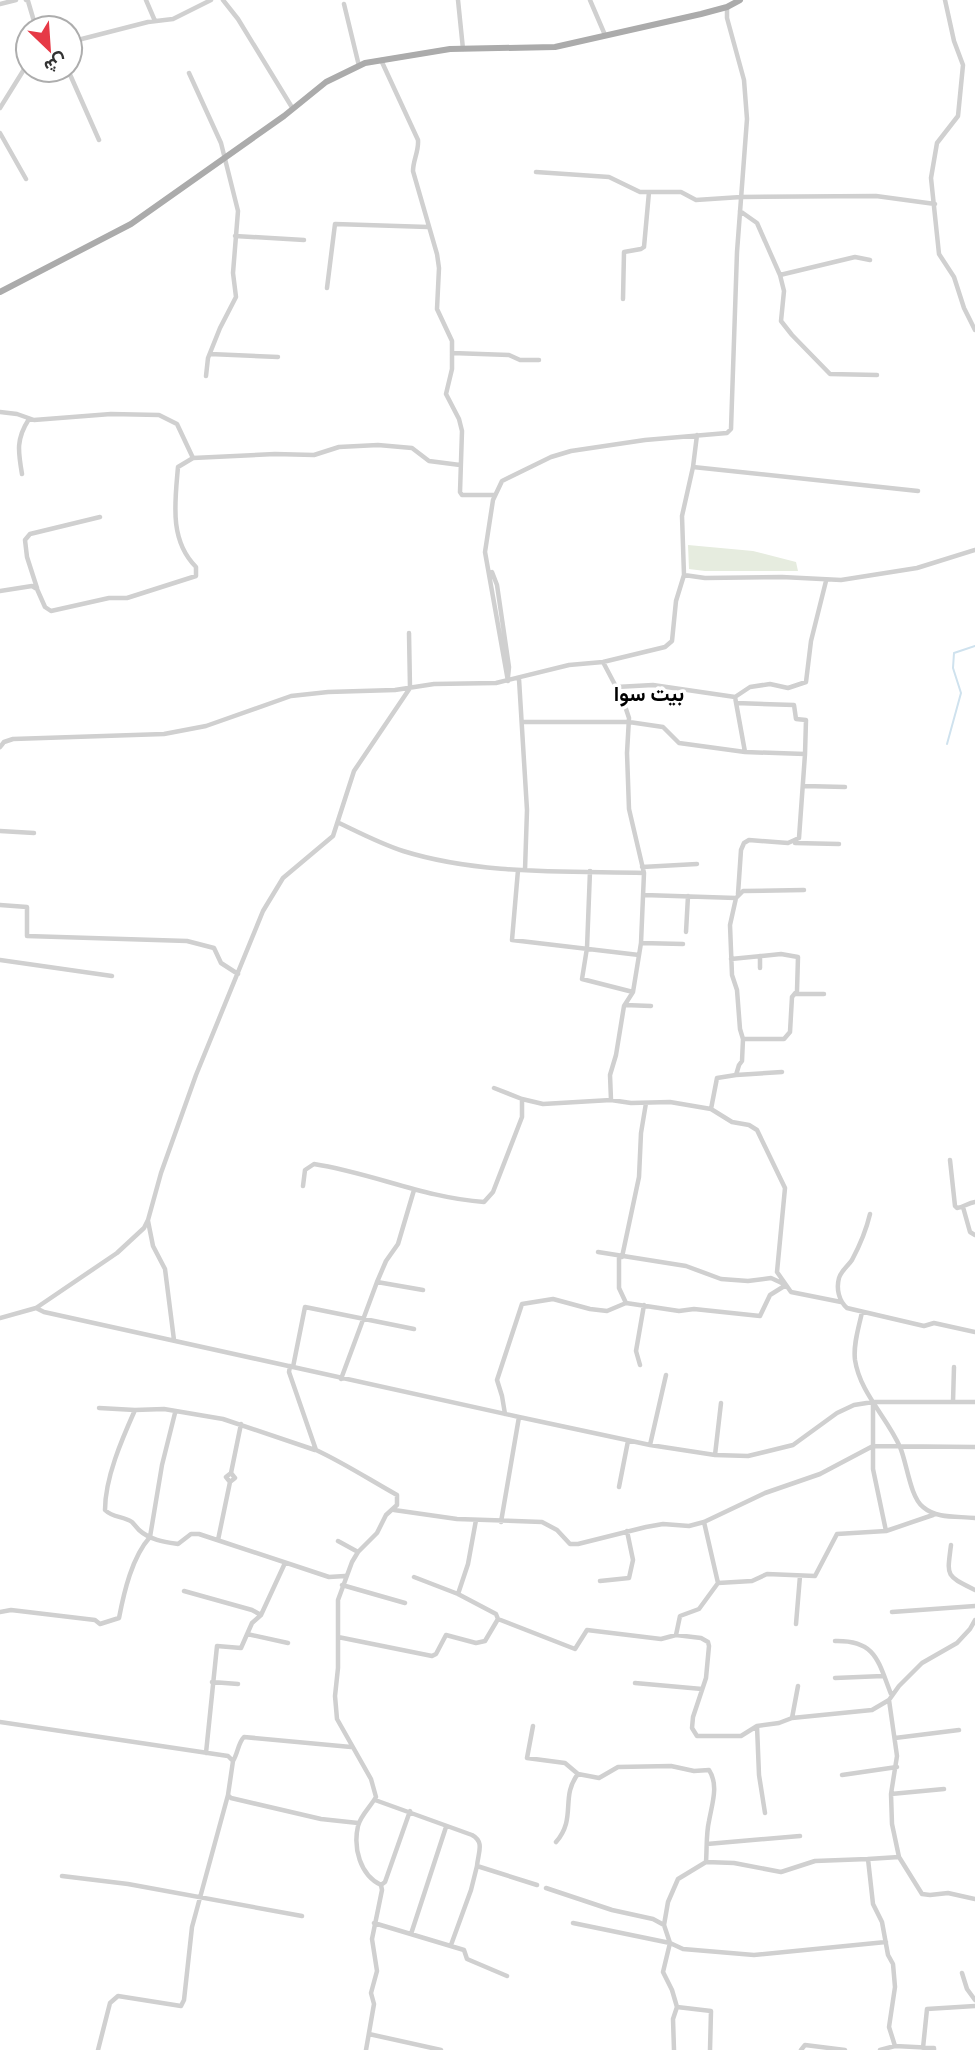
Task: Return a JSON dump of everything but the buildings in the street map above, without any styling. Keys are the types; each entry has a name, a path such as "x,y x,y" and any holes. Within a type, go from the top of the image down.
{"main road":[{"path":"0,292 131,224 326,82 359,66 381,60 463,49 555,47 727,7 740,0"}],"street":[{"path":"0,4 16,0"},
{"path":"146,0 155,21"},
{"path":"84,39 173,19 211,0"},
{"path":"223,0 293,108"},
{"path":"457,0 463,49"},
{"path":"590,0 606,36"},
{"path":"945,0 954,41 963,65 958,116 937,143 931,178 939,254 954,277 964,308 975,330"},
{"path":"344,4 359,66"},
{"path":"508,681 509,667 497,585 489,569 486,546 498,485 507,478 561,453 645,440 727,433 732,429 746,98 744,80 727,18 727,7"},
{"path":"381,60 418,140 419,148 413,171 438,254 437,309 450,333 452,369 446,394 462,431 460,492 462,495 494,495"},
{"path":"189,73 222,143 238,211 233,273 236,297 210,354 206,376"},
{"path":"0,108 15,84"},
{"path":"74,84 99,140"},
{"path":"0,133 26,179"},
{"path":"536,172 609,177 640,192 681,192 696,200 876,196 935,204"},
{"path":"623,299 624,252 644,247 649,192"},
{"path":"740,210 757,223 780,275 784,291 781,321 823,370 830,374 877,374"},
{"path":"327,288 335,224 428,227"},
{"path":"235,236 304,240"},
{"path":"780,275 855,257 870,260"},
{"path":"452,353 509,355 520,360 539,360"},
{"path":"210,354 278,356"},
{"path":"0,412 34,420 111,414 159,415 177,424 193,458"},
{"path":"22,474 18,454 20,433 29,419"},
{"path":"1,742 13,739 164,734 206,726 241,715 276,699 291,696 434,684 491,684 569,665 603,662 654,651 669,645 674,632 676,601 684,575 681,526 697,435"},
{"path":"100,517 30,534 25,540 27,557 37,589 45,607 51,611 109,598 127,598 196,576 196,567 185,556 177,535 174,513 178,467 193,458 275,454 314,456 339,447 378,445 412,448 429,461 460,465"},
{"path":"693,467 918,491"},
{"path":"684,575 705,578 782,577 827,581 918,568 975,550"},
{"path":"736,700 750,687 770,684 788,688 806,682 811,641 827,581"},
{"path":"0,591 32,586 37,589"},
{"path":"0,1318 36,1308 123,1248 139,1234 148,1220 161,1173 196,1075 263,911 284,877 333,836 354,771 410,688 409,633"},
{"path":"603,662 627,711 629,722 629,809 643,870 644,895 641,943 633,992 625,1005 610,1075 611,1100"},
{"path":"519,679 527,810 525,870"},
{"path":"616,687 653,685 736,700 794,705 796,719 806,720 800,834 793,843"},
{"path":"736,700 745,752"},
{"path":"523,722 629,722 663,727 679,743 745,752 805,754"},
{"path":"804,786 845,787"},
{"path":"339,823 377,841 418,855 518,870 590,872 696,864"},
{"path":"0,831 34,833"},
{"path":"736,1075 738,1065 742,1061 743,1039 740,1030 740,1005 732,975 730,925 744,843 839,844"},
{"path":"518,870 512,940 639,955"},
{"path":"590,872 587,948 582,979 633,992"},
{"path":"644,895 737,896 743,891 804,890"},
{"path":"687,932 688,897"},
{"path":"0,905 27,907 27,936 187,941 214,948 221,962 238,974"},
{"path":"641,943 683,944"},
{"path":"731,959 781,954 798,957 797,991 792,997 790,1032 784,1039 743,1039"},
{"path":"760,956 760,968"},
{"path":"0,960 112,976"},
{"path":"795,994 824,994"},
{"path":"625,1005 651,1006"},
{"path":"711,1110 717,1078 782,1072"},
{"path":"494,1088 543,1104 611,1100 670,1102 711,1110 732,1122 749,1125 757,1130 785,1188 777,1272 791,1292 841,1302"},
{"path":"303,1186 305,1170 314,1164 444,1198 484,1202 493,1192 522,1117 522,1099"},
{"path":"626,1303 619,1288 620,1257 639,1177 641,1133 646,1103"},
{"path":"950,1160 955,1206 963,1207 975,1202"},
{"path":"341,1379 377,1282 386,1261 398,1244 414,1189"},
{"path":"963,1207 970,1232 975,1235"},
{"path":"870,1214 864,1237 850,1264 839,1275 841,1302 847,1308 924,1326 934,1323 975,1332"},
{"path":"148,1220 153,1246 165,1269 174,1340"},
{"path":"598,1252 687,1266 721,1279 748,1281 771,1278 786,1285"},
{"path":"377,1282 423,1290"},
{"path":"505,1414 497,1380 522,1304 554,1299 607,1311 626,1303 679,1311 694,1308 760,1316 770,1295 786,1285"},
{"path":"640,1365 636,1351 644,1305"},
{"path":"316,1450 289,1372 305,1307 414,1329"},
{"path":"36,1308 341,1379 628,1441 715,1455 748,1456 793,1445 837,1413 854,1405 873,1402 975,1402"},
{"path":"862,1312 855,1345 859,1374 900,1446 918,1503 933,1515"},
{"path":"953,1402 954,1367"},
{"path":"650,1445 666,1375"},
{"path":"873,1402 873,1469 886,1531"},
{"path":"715,1455 721,1403"},
{"path":"99,1408 164,1409 241,1424 280,1440 316,1450 351,1467 397,1495 399,1499 394,1510 358,1552 345,1576 338,1600 335,1696 337,1719 371,1779 376,1797 358,1823 358,1847 361,1868 369,1879 381,1885"},
{"path":"135,1410 122,1438 105,1496 105,1510 109,1515 132,1522 150,1537 178,1544 191,1534 199,1534 329,1577 345,1576"},
{"path":"0,1612 11,1610 94,1620 100,1624 119,1619 131,1570 150,1537 162,1465 175,1413"},
{"path":"501,1522 519,1417"},
{"path":"218,1540 230,1482 226,1477 231,1473 241,1424"},
{"path":"619,1487 628,1441"},
{"path":"394,1510 476,1520 541,1522 557,1530 570,1544 578,1544 663,1524 688,1526 704,1522 765,1493 820,1474 873,1446 975,1447"},
{"path":"718,1583 752,1581 767,1574 815,1576 840,1532 886,1531 933,1515 975,1518"},
{"path":"458,1594 468,1564 476,1520"},
{"path":"676,1635 680,1616 699,1609 718,1583 704,1522"},
{"path":"600,1581 629,1578 633,1560 627,1531"},
{"path":"338,1541 358,1552"},
{"path":"951,1545 948,1572 954,1580 975,1590"},
{"path":"206,1753 217,1646 241,1648 252,1623 261,1615 285,1563"},
{"path":"796,1624 800,1576"},
{"path":"414,1577 458,1594 496,1614 498,1619 575,1649 587,1630 661,1639 676,1635 701,1638 708,1642 706,1678 692,1728 697,1736 741,1736 757,1726 792,1718 872,1710 890,1697 922,1663 957,1643 975,1620"},
{"path":"342,1585 405,1603"},
{"path":"184,1591 261,1615"},
{"path":"892,1612 975,1606"},
{"path":"338,1637 432,1656 436,1654 446,1635 476,1643 485,1641 498,1619"},
{"path":"247,1634 288,1643"},
{"path":"835,1641 866,1646 872,1651 890,1697 897,1767 891,1794 892,1824 899,1857 922,1894 948,1893 975,1899"},
{"path":"835,1678 883,1675"},
{"path":"212,1682 238,1684"},
{"path":"635,1683 702,1689"},
{"path":"792,1718 798,1686"},
{"path":"0,1722 228,1756 233,1761"},
{"path":"757,1726 759,1775 765,1813"},
{"path":"533,1727 527,1758 565,1763 578,1774 599,1778 618,1767 671,1766 694,1771 709,1770 714,1777 714,1787 706,1862"},
{"path":"895,1738 958,1730"},
{"path":"98,2050 110,2003 118,1996 181,2006 184,2000 192,1927 228,1795 233,1761 244,1737 351,1747"},
{"path":"842,1774 897,1767"},
{"path":"556,1842 566,1831 569,1786 578,1774"},
{"path":"891,1794 944,1789"},
{"path":"228,1795 231,1798 321,1819 358,1823"},
{"path":"375,1800 410,1811 478,1839 481,1844 471,1890 451,1945"},
{"path":"381,1885 385,1882 410,1811"},
{"path":"411,1934 446,1826"},
{"path":"707,1844 800,1836"},
{"path":"674,2050 673,2019 677,2007 663,1972 670,1943 664,1925 667,1902 678,1880 706,1862 734,1863 781,1871 816,1861 899,1857"},
{"path":"868,1859 873,1904 882,1922 888,1955 893,1964 895,1987 889,2027 895,2046"},
{"path":"477,1866 537,1885"},
{"path":"62,1876 201,1897 302,1916"},
{"path":"366,2050 374,2004 371,1993 377,1971 372,1938 381,1885"},
{"path":"546,1888 611,1910 653,1919 664,1925"},
{"path":"374,1923 464,1950 467,1959 507,1976"},
{"path":"573,1923 670,1943 683,1949 754,1955 887,1942"},
{"path":"962,1973 967,1989 975,2000"},
{"path":"923,2048 927,2009 975,2006"},
{"path":"677,2007 711,2011 710,2050"},
{"path":"369,2034 441,2050"},
{"path":"801,2050 805,2045 845,2050"},
{"path":"880,2050 895,2046 934,2050"}],"shaded area":[{"path":"688,545 753,551 796,562 798,571 689,569"}],"waterway":[{"path":"947,744 961,693 953,668 954,653 975,646"}],"district":[{"name":"بيت سوا","path":"649,694"}]}
